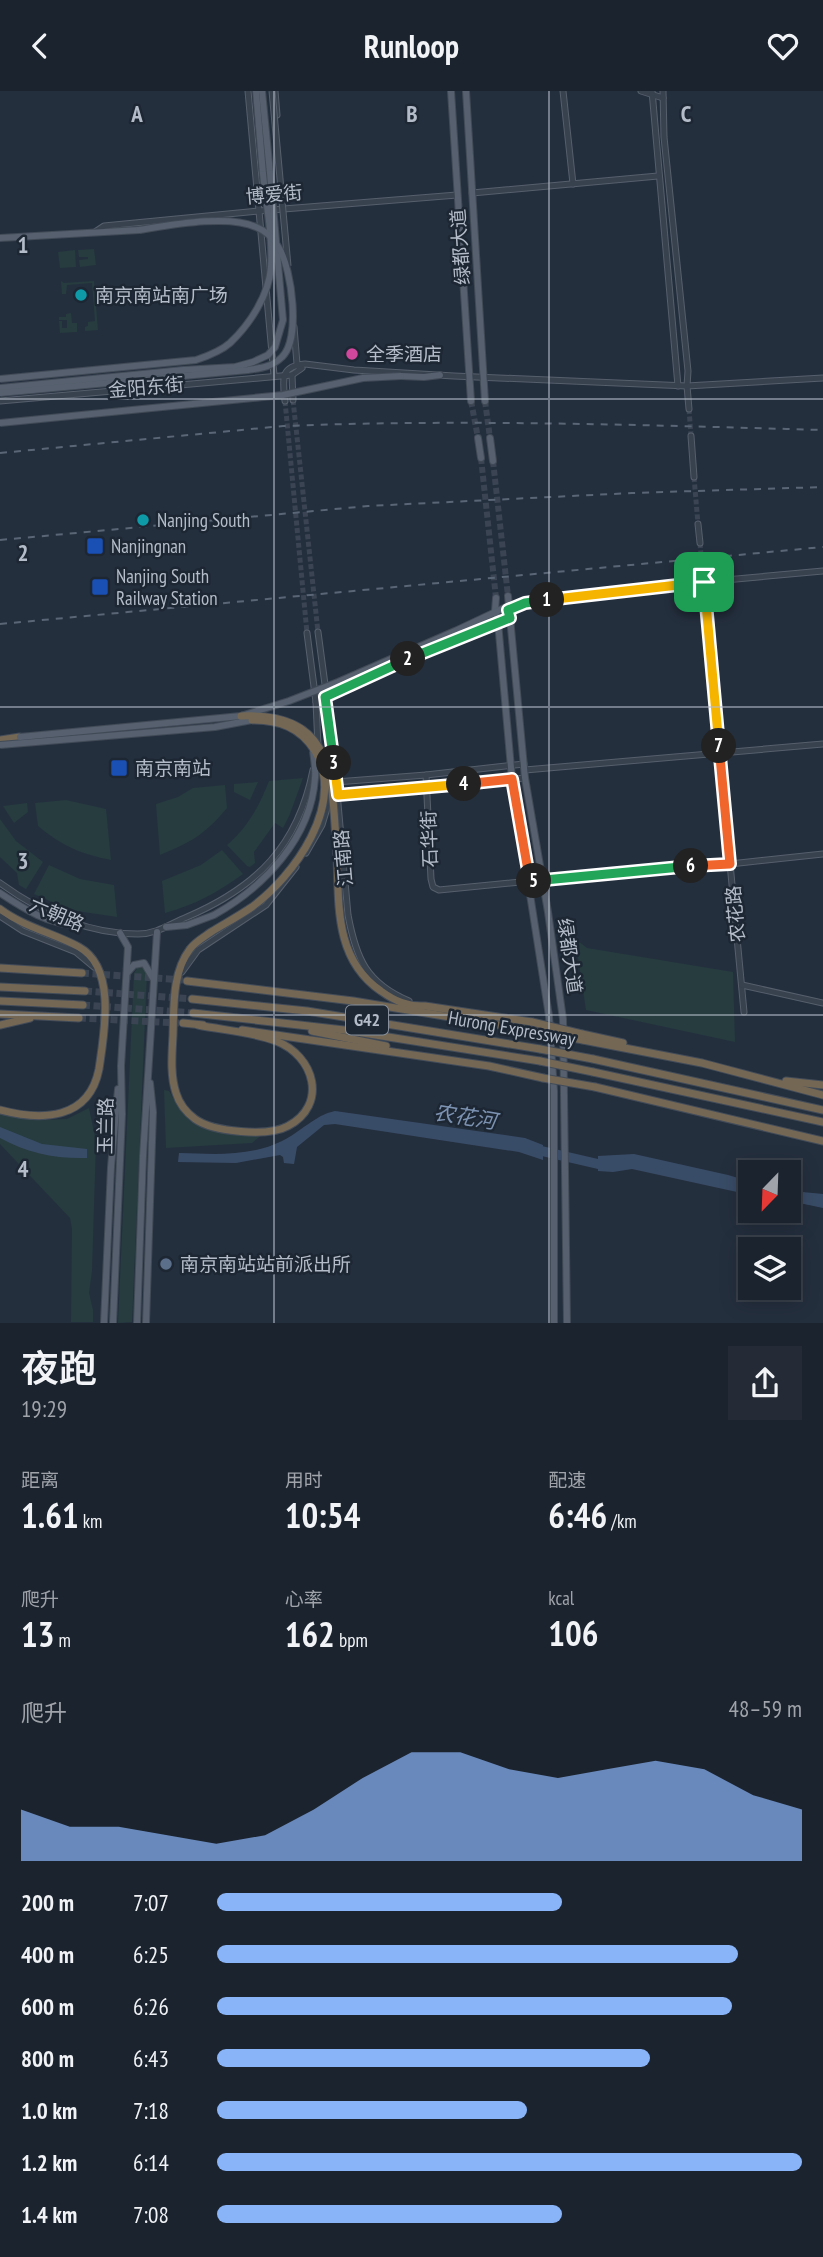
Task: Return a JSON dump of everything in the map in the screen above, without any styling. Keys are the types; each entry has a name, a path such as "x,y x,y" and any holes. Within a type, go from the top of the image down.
{"highway":[{"path":"241,716 277,717 293,723 317,743 328,770 331,789 344,944 352,962 369,981 390,997 414,1007 425,1006 532,1022 582,1037 702,1063 823,1095"},
{"path":"252,720 267,716"},
{"path":"252,720 269,720 290,726 310,745"},
{"path":"198,1025 277,1041 298,1056 307,1065 313,1088 304,1115 285,1128 249,1132 208,1126 195,1119 184,1108 173,1082 175,992 177,974 184,958 192,946 268,893 296,862 322,809 325,791 319,759 293,723"},
{"path":"0,738 20,737"},
{"path":"0,909 4,916 80,948 93,958 102,972 105,986 99,1069 97,1080 86,1100 76,1108 48,1115 0,1110"},
{"path":"0,968 82,973"},
{"path":"187,981 353,1001 582,1037"},
{"path":"0,987 85,991"},
{"name":"Hurong Expressway","path":"192,999 319,1013 540,1049 823,1110"},
{"path":"0,1001 83,1005"},
{"name":"Hurong Expressway","path":"192,1013 344,1030 540,1061 823,1122"},
{"path":"0,1014 79,1018"},
{"path":"0,1025 41,1015"},
{"path":"183,1023 489,1066"},
{"path":"281,1023 595,1087 823,1143"},
{"path":"767,1079 822,1086"}],"main road":[{"path":"0,379 196,360 217,352 230,343 259,304 271,267 256,91"},
{"path":"0,390 235,367 263,358 275,347 284,320 262,91"},
{"name":"绿都大道","path":"451,91 471,401"},
{"name":"绿都大道","path":"466,91 485,401"},
{"name":"博爱街","path":"0,237 139,230 238,221 266,232 279,248 287,272 293,319 290,344 282,357 268,367 0,390"},
{"path":"0,423 283,395 363,378 440,375"},
{"path":"478,438 481,458"},
{"path":"490,438 493,461"},
{"name":"绿都大道","path":"508,596 525,771 563,1019 567,1322"},
{"name":"绿都大道","path":"496,598 495,611 512,779 549,1016 554,1091 554,1322"},
{"path":"20,737 241,716 338,682 495,611 508,608"},
{"path":"0,745 215,727 252,720"},
{"path":"166,927 187,925 214,915 258,884 282,858 303,825 314,788 315,775 310,745"},
{"path":"0,893 45,919 64,925 79,925"},
{"name":"玉兰路","path":"137,1322 148,1064 157,932"},
{"name":"玉兰路","path":"113,1322 122,1114 121,1066 128,947 120,933"},
{"path":"127,973 134,965 144,963 155,981"},
{"path":"146,1322 153,1112 148,1064"},
{"path":"104,1322 111,1167 121,1066"}],"street":[{"path":"248,91 274,375"},
{"path":"274,91 298,366 292,375 293,400"},
{"path":"274,91 291,294"},
{"path":"563,91 573,184"},
{"path":"641,91 663,95 664,138 688,371 689,409"},
{"path":"652,93 678,386"},
{"path":"472,193 658,176"},
{"name":"博爱街","path":"95,232 104,226 457,195"},
{"path":"285,401 283,377 287,370 318,364 354,370 678,386 823,378"},
{"name":"金阳东街","path":"0,401 292,375"},
{"path":"691,436 694,477"},
{"path":"698,524 700,543"},
{"name":"农花路","path":"702,566 744,1012"},
{"path":"508,608 525,603 823,571"},
{"path":"316,702 372,675 510,618"},
{"path":"157,932 237,891 259,873 282,847 298,819 309,788 319,734 307,632"},
{"name":"江南路","path":"318,632 332,737 348,915 354,944 364,968 387,989 407,1001 425,1006"},
{"path":"175,992 183,969 191,957 211,940 265,905 303,857 322,825 327,804 332,737"},
{"path":"336,782 511,766 525,771 823,744"},
{"path":"338,795 512,779 525,771"},
{"name":"石华街","path":"426,775 430,879 433,887 439,890 823,854"},
{"name":"六朝路","path":"0,883 35,907 79,925 120,933 157,932"},
{"path":"742,985 823,1003"}],"green space":[{"path":"94,249 96,265 80,267 79,260 88,257 79,257 78,250"},
{"path":"75,250 76,267 60,268 58,252"},
{"path":"61,281 94,281 98,330 85,331 88,322 95,321 92,283 67,285 66,294 62,294"},
{"path":"71,313 72,323 77,323 77,332 60,333 59,321 62,321 62,328 67,328 67,320 59,320 59,317 66,317 66,314"},
{"path":"303,778 283,828 275,823 254,852 255,863 247,866 227,845 252,816 269,781"},
{"path":"258,782 250,800 234,792 234,784"},
{"path":"225,785 227,808 219,817 205,831 160,855 156,804 178,797 193,788"},
{"path":"66,800 106,809 111,860 72,848 38,826 35,803"},
{"path":"27,803 28,812 14,823 3,806"},
{"path":"0,819 16,841 43,862 26,889 19,885 17,873 0,857"},
{"path":"222,850 243,874 206,897 165,913 162,881 201,865"},
{"path":"49,865 80,879 114,885 117,917 70,910 34,894"},
{"path":"578,941 587,948 733,972 735,1042 586,1010 576,944"},
{"path":"138,967 144,968 147,973 132,1322 118,1323 134,973"},
{"path":"164,1090 169,1091 177,1105 191,1119 263,1134 252,1143 166,1148"},
{"path":"89,1108 96,1142 89,1293 93,1322 71,1322 70,1218 0,1144 0,1113 44,1120 67,1119"}],"water":[{"path":"335,1111 525,1138 543,1145 543,1160 519,1152 335,1124 324,1125 297,1147 294,1164 284,1163 280,1155 236,1163 178,1162 179,1153 245,1152 270,1146 321,1116"},
{"path":"0,1127 42,1144 87,1149 87,1158 53,1156 21,1148 0,1138"},
{"path":"634,1154 728,1175 738,1178 738,1192 632,1169 598,1171 598,1156"},
{"path":"802,1192 823,1194 823,1208 802,1204"}],"waterway":[{"name":"农花河","path":"533,1149 598,1164 611,1164"},
{"name":"农花河","path":"802,1198 823,1202"}],"tunnel":[{"path":"293,400 318,632"},
{"path":"285,401 307,633"},
{"path":"471,401 478,438"},
{"path":"485,401 490,438"},
{"path":"689,409 691,436"},
{"path":"481,458 496,598"},
{"path":"493,461 508,596"},
{"path":"694,477 698,524"},
{"path":"700,543 702,566"},
{"path":"82,973 183,980"},
{"path":"85,991 192,999"},
{"path":"83,1005 193,1013"},
{"path":"79,1018 179,1023"}],"railway":[{"path":"0,453 283,426 350,424 553,423 823,430"},
{"path":"0,540 368,506 823,487"},
{"path":"0,624 823,547"}],"place":[{"name":"南京南站南广场","path":"81,295"},
{"name":"全季酒店","path":"352,354"},
{"name":"Nanjing South","path":"143,520"},
{"name":"Nanjingnan","path":"95,546"},
{"name":"Nanjing South Railway Station","path":"100,587"},
{"name":"南京南站","path":"119,768"},
{"name":"南京南站站前派出所","path":"166,1264"}],"route":[{"path":"704,582 730,864 651,869 530,882 512,779 338,795 325,697 359,680 510,618 508,610 525,603 704,582"}]}
